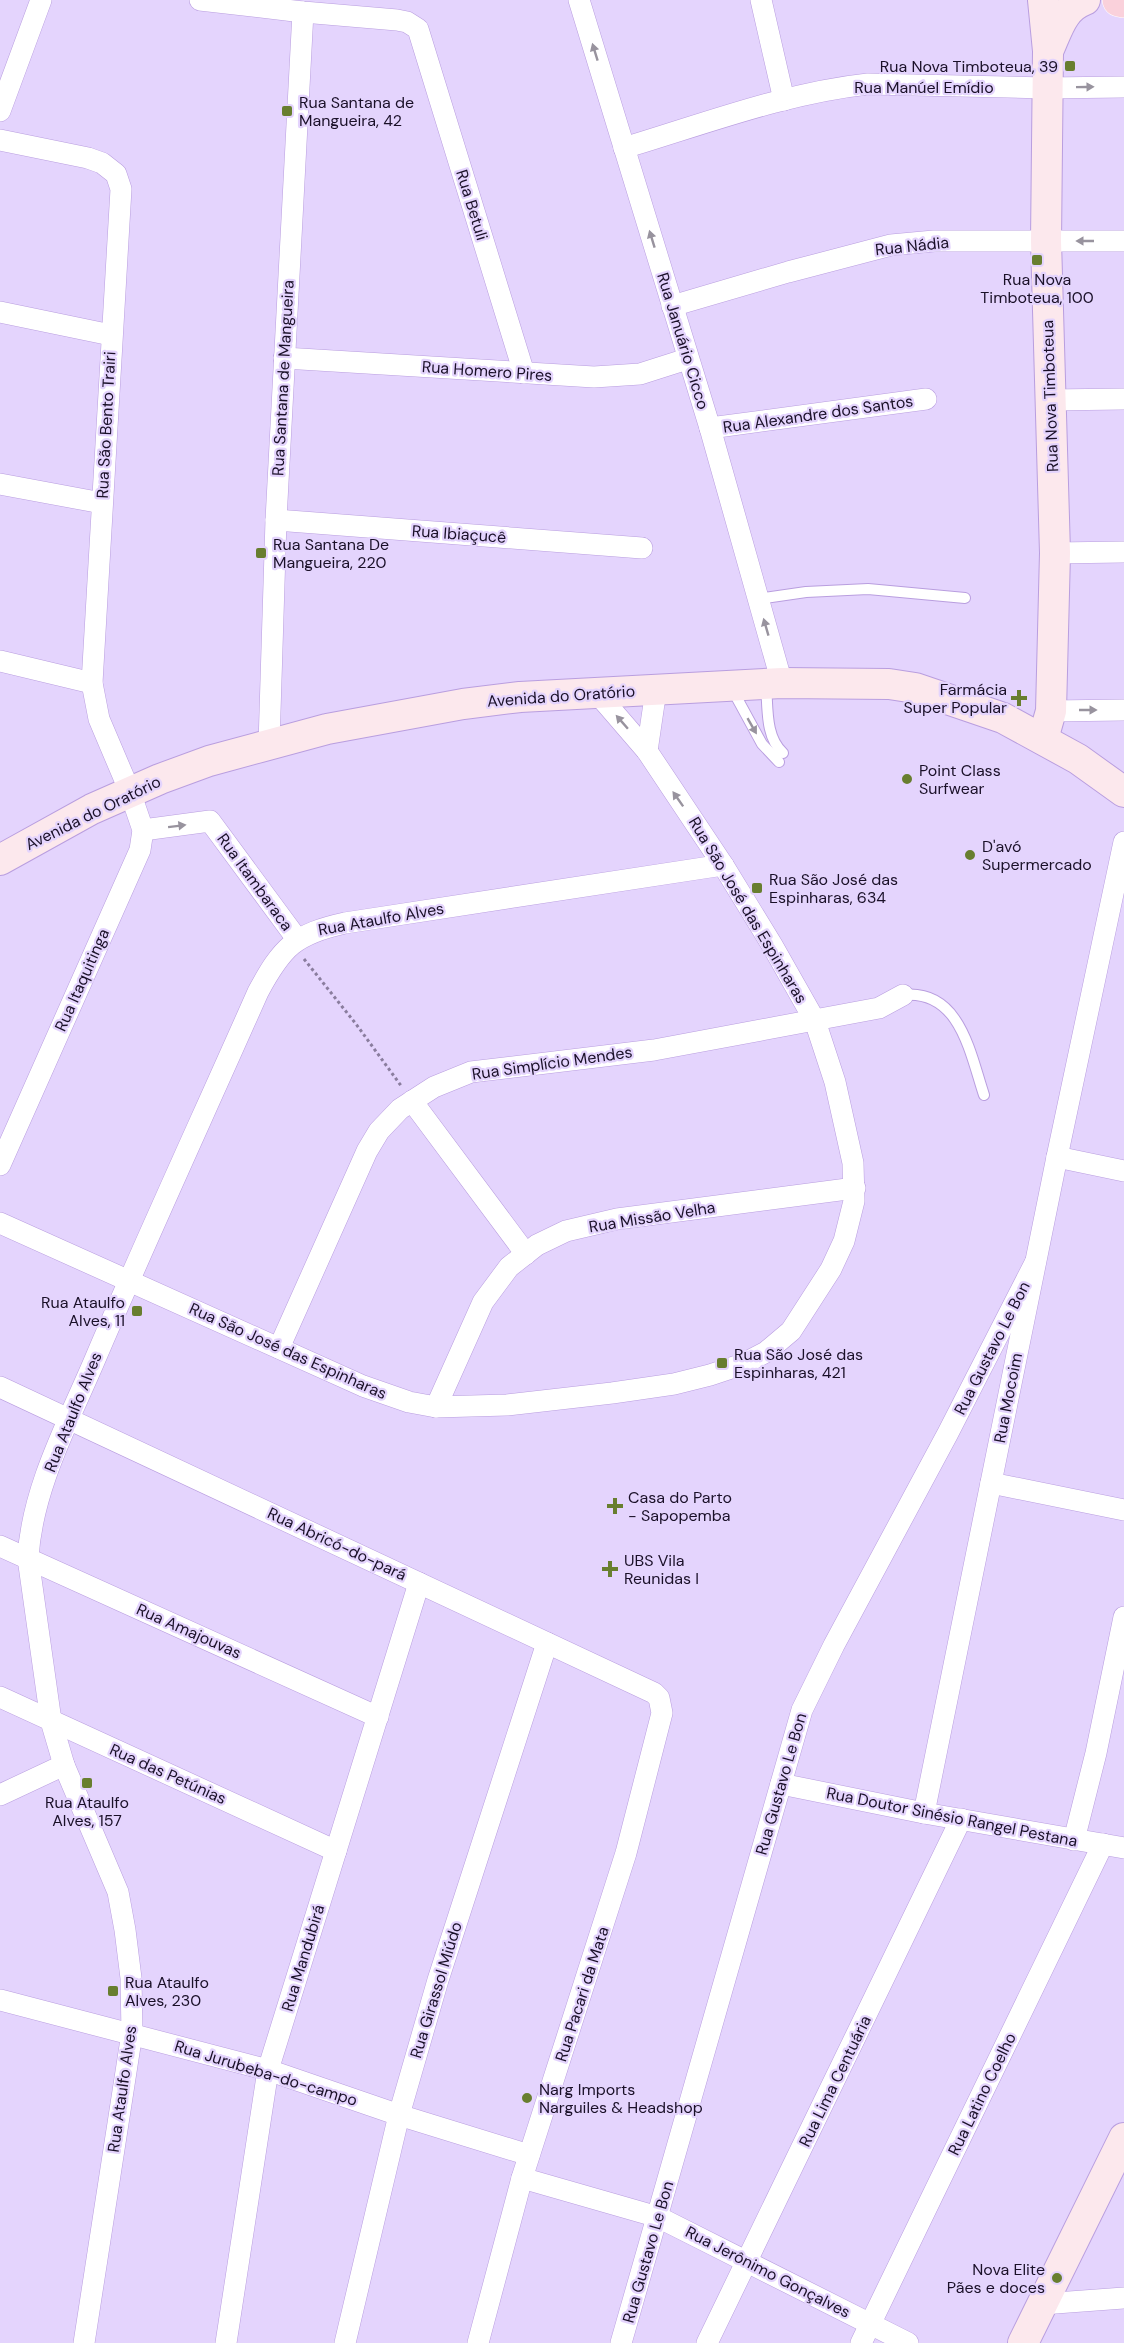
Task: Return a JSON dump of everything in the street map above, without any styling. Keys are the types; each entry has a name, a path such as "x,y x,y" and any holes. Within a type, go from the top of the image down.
{"main road":[{"name":"Rua Nova Timboteua","path":"1043,739 1051,711 1055,553 1046,242 1048,51 1044,0"},
{"name":"Rua Nova Timboteua","path":"1048,51 1063,16 1085,0"},
{"path":"1119,0 1124,1"},
{"name":"Avenida do Oratório","path":"0,861 86,812 209,761 327,729 463,704 520,697 774,684 889,684 915,688 1003,718 1078,759 1124,792"},
{"path":"1023,2343 1124,2138"}],"street":[{"path":"0,111 41,0"},
{"path":"200,0 303,12"},
{"name":"Rua Januário Cicco","path":"579,0 710,428 758,599 774,684"},
{"path":"761,0 784,100"},
{"name":"Rua Betuli","path":"303,12 408,22 418,29 524,373"},
{"name":"Rua Santana de Mangueira","path":"269,744 276,520 303,12"},
{"name":"Rua Manúel Emídio","path":"624,148 784,100 820,91 868,84 1047,88 1124,87"},
{"name":"Rua São Bento Trairi","path":"0,140 102,163 116,174 121,189 92,683 99,719 130,792"},
{"name":"Rua Nádia","path":"672,306 891,245 934,241 1124,241"},
{"path":"0,312 111,335"},
{"name":"Rua Homero Pires","path":"284,358 594,377 640,374 687,359"},
{"name":"Rua Alexandre dos Santos","path":"710,428 926,399"},
{"path":"1050,399 1124,399"},
{"path":"0,484 102,503"},
{"name":"Rua Ibiaçucê","path":"276,520 642,549"},
{"path":"1055,553 1124,552"},
{"path":"0,661 92,683"},
{"path":"647,751 656,690"},
{"name":"Rua São José das Espinharas","path":"0,1223 363,1386 409,1402 436,1407 507,1405 674,1384 743,1364 758,1356 791,1331 831,1269 844,1241 851,1217 855,1188 853,1163 835,1082 814,1021 772,945 723,865 647,751 597,693"},
{"path":"1051,711 1124,710"},
{"path":"130,792 143,830"},
{"name":"Rua Itambaraca","path":"143,830 210,821 294,942"},
{"name":"Rua Itaquitinga","path":"0,1165 140,849 143,830"},
{"name":"Rua Mocoim","path":"924,1813 1035,1263 1124,842"},
{"name":"Rua Ataulfo Alves","path":"84,2343 132,2033 129,1966 118,1892 64,1766 51,1721 28,1558 29,1537 37,1505 70,1418 128,1281 258,992 272,966 294,942 323,928 345,922 723,865"},
{"name":"Rua Simplício Mendes","path":"279,1348 367,1151 379,1131 400,1109 434,1087 471,1072 654,1050 814,1021 879,1008 903,995"},
{"path":"412,1101 526,1254"},
{"path":"1057,1157 1124,1171"},
{"name":"Rua Missão Velha","path":"436,1407 483,1302 509,1267 537,1245 566,1231 618,1219 855,1188"},
{"name":"Rua Gustavo Le Bon","path":"621,2343 802,1710 1035,1263"},
{"name":"Rua Abricó-do-pará","path":"0,1387 654,1693 659,1698 662,1713"},
{"path":"990,1483 1124,1510"},
{"name":"Rua Amajouvas","path":"0,1546 378,1716"},
{"name":"Rua Mandubirá","path":"226,2343 268,2070 419,1583"},
{"path":"1074,1840 1096,1753 1124,1617"},
{"name":"Rua Girassol Miúdo","path":"345,2343 399,2115 438,1980 547,1643"},
{"name":"Rua das Petúnias","path":"0,1697 336,1851"},
{"name":"Rua Pacari da Mata","path":"478,2343 522,2178 626,1853 662,1713"},
{"path":"0,1795 64,1766"},
{"name":"Rua Doutor Sinésio Rangel Pestana","path":"780,1784 924,1813 1124,1848"},
{"name":"Rua Lima Centuária","path":"707,2343 961,1819"},
{"name":"Rua Latino Coelho","path":"861,2343 1103,1844"},
{"name":"Rua Jurubeba-do-campo","path":"0,2000 268,2070 399,2115 529,2155"},
{"name":"Rua Jerônimo Gonçalves","path":"522,2178 658,2217 908,2343"},
{"path":"1042,2304 1124,2298"}],"lane":[{"path":"758,599 806,592 868,589 966,598"},
{"path":"731,686 762,744 781,757 771,735 774,684"},
{"path":"903,995 914,994 943,1005 963,1031 984,1095"}],"path":[{"path":"294,942 412,1101"}],"place":[{"name":"Rua Nova Timboteua, 39","path":"1070,66"},
{"name":"Rua Santana de Mangueira, 42","path":"287,111"},
{"name":"Rua Nova Timboteua, 100","path":"1037,260"},
{"name":"Rua Santana De Mangueira, 220","path":"261,553"},
{"name":"Farmácia Super Popular","path":"1019,698"},
{"name":"Point Class Surfwear","path":"907,779"},
{"name":"D'avó Supermercado","path":"970,855"},
{"name":"Rua São José das Espinharas, 634","path":"757,888"},
{"name":"Rua Ataulfo Alves, 11","path":"137,1311"},
{"name":"Rua São José das Espinharas, 421","path":"722,1363"},
{"name":"Casa do Parto - Sapopemba","path":"615,1506"},
{"name":"UBS Vila Reunidas I","path":"610,1569"},
{"name":"Rua Ataulfo Alves, 157","path":"87,1783"},
{"name":"Rua Ataulfo Alves, 230","path":"113,1991"},
{"name":"Narg Imports Narguiles & Headshop","path":"527,2098"},
{"name":"Nova Elite Pães e doces","path":"1057,2278"}]}
